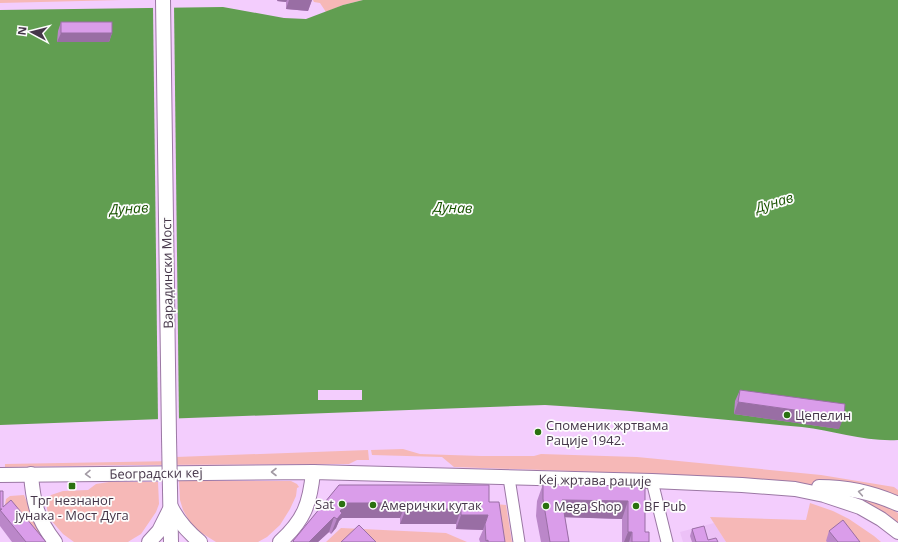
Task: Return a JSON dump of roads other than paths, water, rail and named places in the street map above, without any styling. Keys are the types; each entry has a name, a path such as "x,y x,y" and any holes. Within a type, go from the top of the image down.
{"main road":[{"name":"Варадински Мост","path":"163,0 171,542"},
{"name":"Београдски кеј","path":"0,475 312,472"},
{"name":"Кеј жртава рације","path":"312,472 652,481 795,489 824,494 860,507 898,532"},
{"path":"280,542 294,528 307,506 311,492 312,472"},
{"path":"31,474 32,493 41,523 55,542"},
{"path":"795,489 822,487 846,489 878,496 898,504"},
{"path":"149,542 159,531 167,517 170,505"},
{"path":"170,505 175,516 200,542"}],"street":[{"path":"509,478 519,542"},
{"path":"652,481 667,542"}],"water":[{"name":"Дунав","path":"363,0 898,0 898,440 862,438 802,427 641,412 545,405 0,425 0,10 223,7 284,18 306,19 343,5"}],"place":[{"name":"Цепелин","path":"787,415"},
{"name":"Споменик жртвама Рације 1942.","path":"538,432"},
{"name":"Трг незнаног јунака - Мост Дуга","path":"72,486"},
{"name":"Sat","path":"342,504"},
{"name":"Амерички кутак","path":"373,505"},
{"name":"Mega Shop","path":"546,506"},
{"name":"BF Pub","path":"636,506"}]}
